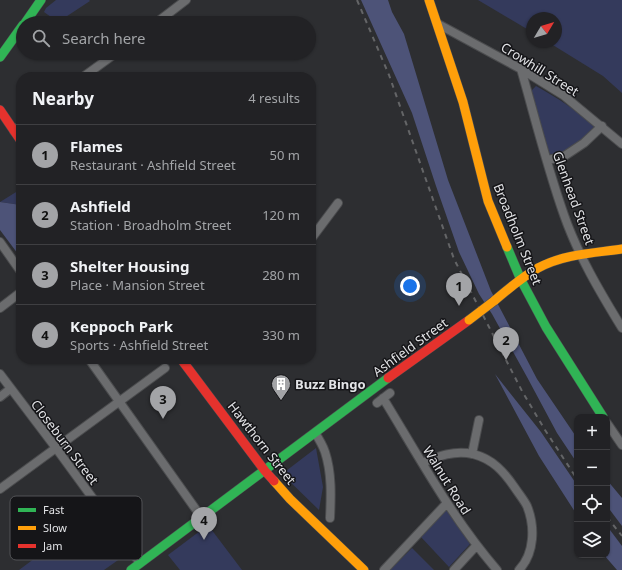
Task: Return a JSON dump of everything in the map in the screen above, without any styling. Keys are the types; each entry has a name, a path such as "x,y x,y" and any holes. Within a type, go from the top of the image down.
{"street":[{"path":"165,16 186,0"},
{"name":"Broadholm Street","path":"429,0 463,102 488,201 521,280 546,327 601,414"},
{"path":"29,16 37,1"},
{"name":"Crowhill Street","path":"438,24 521,69 563,95 622,144"},
{"path":"0,57 16,35"},
{"path":"91,72 107,60"},
{"name":"Glenhead Street","path":"521,69 564,216 580,254 599,291 622,328"},
{"path":"0,110 16,127"},
{"path":"547,160 563,157 584,143 602,126"},
{"path":"316,232 338,203"},
{"path":"0,242 16,265"},
{"name":"Ashfield Street","path":"131,570 521,280 546,264 580,254 622,249"},
{"path":"0,308 16,296"},
{"path":"93,364 202,518"},
{"name":"Hawthorn Street","path":"185,364 264,472 364,570"},
{"path":"0,489 165,368"},
{"name":"Closeburn Street","path":"0,374 91,496"},
{"path":"0,397 10,389"},
{"name":"Walnut Road","path":"383,398 447,503 476,546 497,570"},
{"path":"472,454 480,420"},
{"path":"610,427 622,445"},
{"path":"315,433 325,452 329,470 331,499 330,518"},
{"path":"422,464 440,455 449,453 472,454 491,461 507,475 526,504 532,524 533,534 531,546 527,558 519,570"},
{"path":"384,570 447,503"},
{"path":"454,570 476,546"}],"shaded area":[{"path":"56,0 90,1 67,16 50,16 44,12 46,8"},
{"path":"361,0 388,0 392,12 404,34 448,180 491,291 537,379 574,434 574,458 557,433 492,314 479,294 459,252 412,113"},
{"path":"478,0 622,0 622,93 603,76 558,48 562,48 562,12 526,12 526,28"},
{"path":"536,86 575,110 596,128 565,153 550,158 531,91"},
{"path":"16,192 16,204 0,202"},
{"path":"0,202 16,204 16,251 0,230"},
{"path":"495,374 541,432 574,481 574,510 539,456"},
{"path":"316,448 323,487 319,510 282,474"},
{"path":"610,484 622,498 622,526 610,510"},
{"path":"445,508 470,544 449,567 421,537"},
{"path":"208,525 242,570 180,570 168,555"},
{"path":"610,530 622,546 622,570 617,570 607,558 610,558"},
{"path":"412,548 434,570 390,570"},
{"path":"32,560 118,560 104,570 19,570"}],"railway":[{"path":"357,0 389,75 454,259 522,391 574,474"},
{"path":"610,521 622,536"}],"traffic: fast":[{"path":"30,16 41,0"},
{"path":"0,57 16,35"},
{"path":"507,247 521,280 546,327 601,414"},
{"path":"131,570 388,378"}],"traffic: slow":[{"path":"429,0 463,102 488,201 507,247"},
{"path":"494,301 526,275 548,263 579,255 622,249"},
{"path":"469,320 494,301"},
{"path":"274,481 290,499 364,570"}],"traffic: jam":[{"path":"0,110 16,134"},
{"path":"388,378 469,320"},
{"path":"185,364 274,481"}],"place":[{"name":"Flames","path":"459,306"},
{"name":"Ashfield","path":"506,360"},
{"name":"Buzz Bingo","path":"281,401"},
{"name":"Shelter Housing","path":"163,419"},
{"name":"Keppoch Park","path":"204,540"}]}
